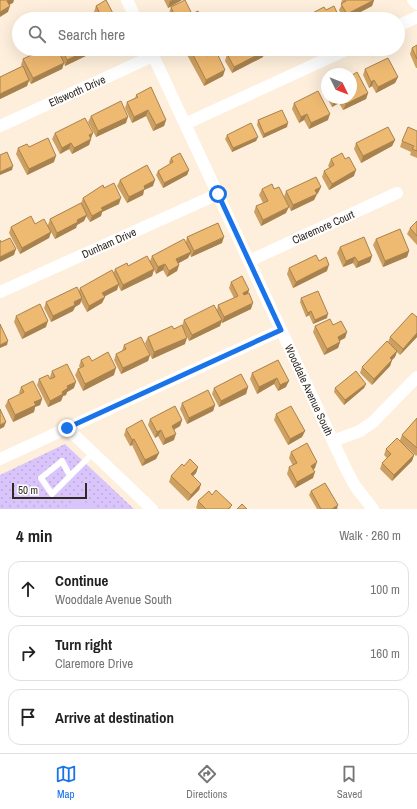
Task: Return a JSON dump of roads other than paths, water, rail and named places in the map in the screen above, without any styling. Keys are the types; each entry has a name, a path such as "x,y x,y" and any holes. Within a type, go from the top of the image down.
{"street":[{"path":"127,0 133,12"},
{"path":"413,0 417,4"},
{"path":"405,23 417,17"},
{"name":"Ellsworth Drive","path":"0,126 146,56"},
{"name":"Wooddale Avenue South","path":"153,56 355,486 373,509"},
{"path":"185,124 333,56"},
{"name":"Claremore Court","path":"249,261 397,193"},
{"name":"Dunham Drive","path":"0,292 218,194"},
{"path":"0,459 281,330"},
{"path":"333,440 360,431 373,422 417,377"},
{"path":"67,428 152,509"}],"lane":[{"path":"70,476 62,461 41,478 52,494 70,476 93,453"}]}
